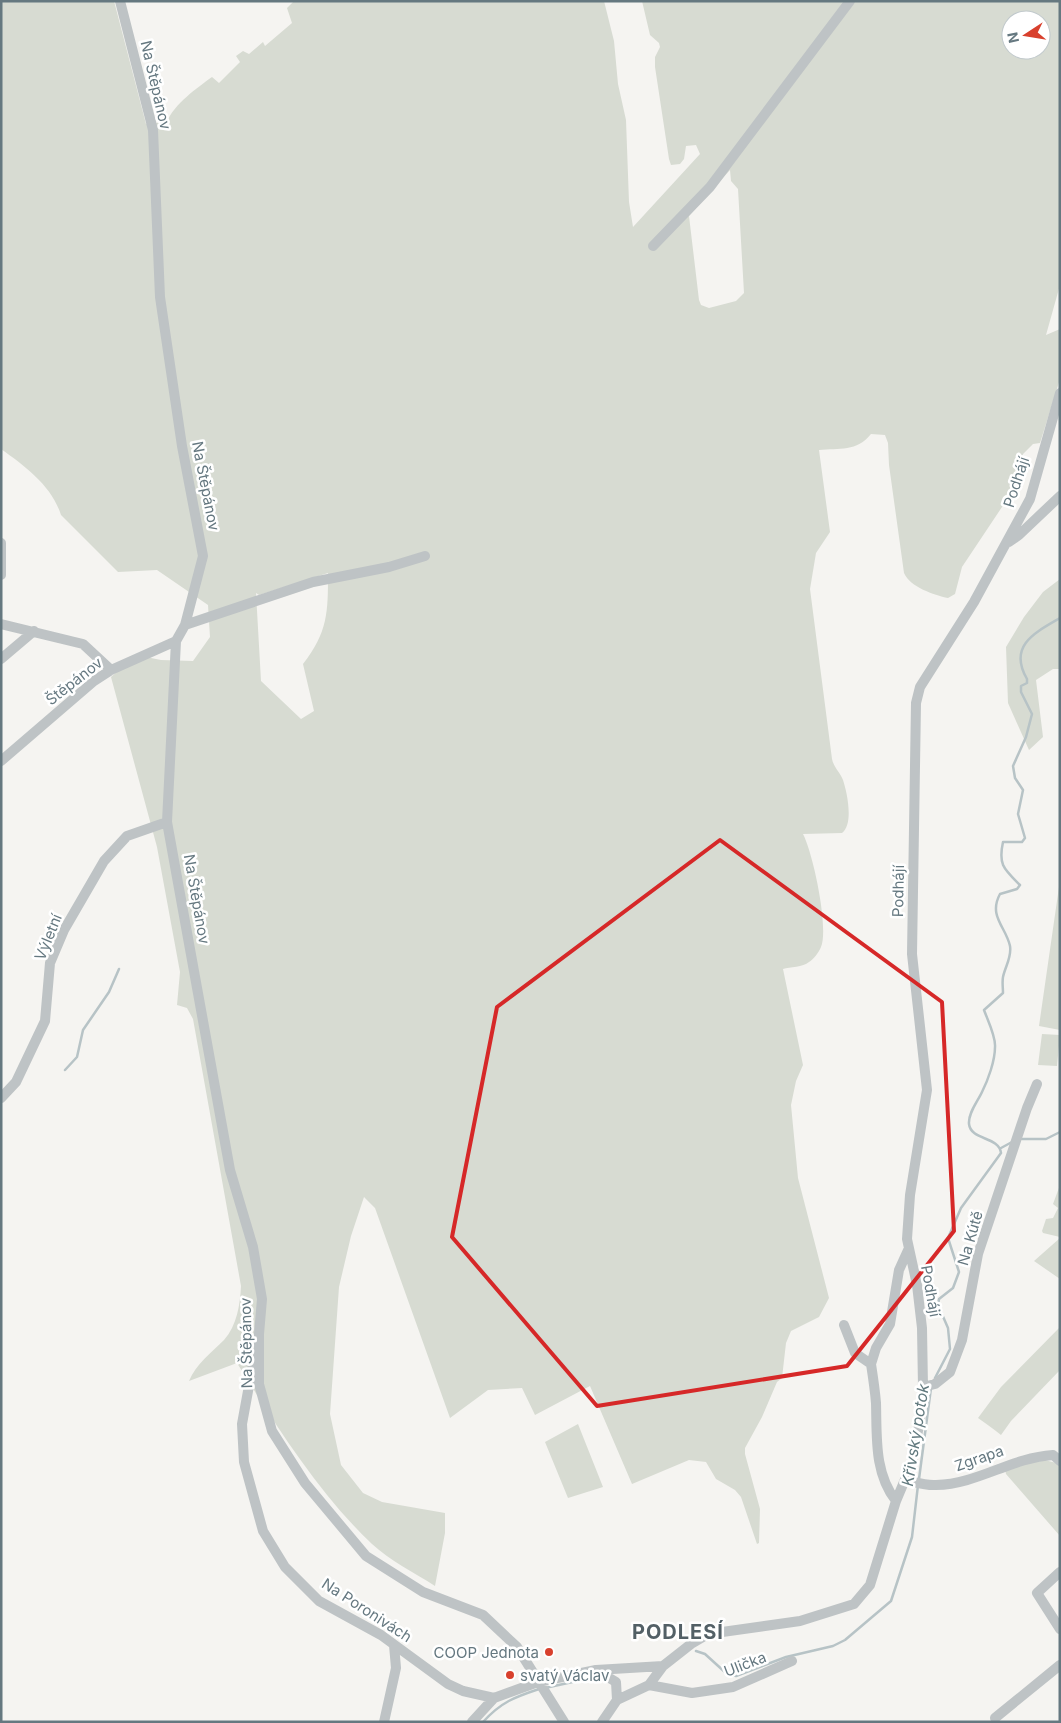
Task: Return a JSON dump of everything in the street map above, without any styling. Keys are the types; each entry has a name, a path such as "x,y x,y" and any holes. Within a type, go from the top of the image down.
{"street":[{"name":"Na Štěpánov","path":"120,1 153,130 160,297 182,446 203,556 185,626 176,641 167,822 230,1170 253,1247 262,1299 259,1334 259,1384 272,1430 305,1482 366,1556 423,1592 483,1615 517,1646 564,1722"},
{"path":"653,246 710,187 850,1"},
{"name":"Podhájí","path":"649,1685 663,1666 691,1644 708,1634 800,1621 854,1604 870,1584 896,1500 912,1463 929,1386 921,1306 909,1248 910,1195 927,1090 912,954 916,703 920,687 1008,542 1030,499 1060,393"},
{"path":"1008,542 1019,535 1060,496"},
{"path":"1,543 1,575"},
{"path":"185,626 313,582 389,567 425,556"},
{"path":"1,624 83,644 111,670"},
{"path":"1,659 34,631"},
{"name":"Štěpánov","path":"1,761 94,681 111,670 176,641"},
{"name":"Výletní","path":"1,1098 16,1082 45,1021 50,964 64,930 104,861 127,836 167,822"},
{"name":"Na Kútě","path":"929,1386 950,1372 962,1340 978,1254 1027,1108 1037,1084"},
{"path":"896,1500 884,1482 880,1464 872,1364 876,1348 890,1324 899,1270 909,1248"},
{"path":"844,1325 856,1353 872,1364"},
{"name":"Na Poronivách","path":"259,1334 248,1385 242,1444 244,1462 263,1531 285,1567 320,1601 381,1635 448,1684 463,1691 494,1698"},
{"name":"Zgrapa","path":"905,1480 936,1485 974,1479 1031,1456 1053,1455 1060,1461"},
{"path":"1060,1572 1037,1591 1038,1598 1060,1629"},
{"path":"384,1722 396,1668 394,1645"},
{"name":"Ulička","path":"649,1685 692,1693 733,1687 792,1661"},
{"path":"996,1718 1060,1665"},
{"path":"472,1722 494,1698 596,1670 663,1666"},
{"path":"596,1670 616,1682 617,1700"},
{"path":"602,1722 617,1700 649,1685"}],"highlighted area":[{"path":"720,840 942,1002 954,1231 847,1366 597,1406 452,1237 497,1007"}],"shaded area":[{"path":"1,1 114,1 146,124 167,122 170,115 186,97 212,77 219,83 240,62 236,56 243,51 249,54 263,42 265,46 292,23 287,8 294,1 604,1 614,41 618,84 626,120 629,202 633,227 700,154 696,145 686,146 684,159 680,164 671,165 655,67 655,57 660,47 659,43 650,35 642,1 1060,1 1060,285 1046,335 1060,329 1060,379 1040,443 1033,444 1023,454 1016,486 962,567 955,594 948,598 930,592 911,582 904,573 889,465 888,443 885,435 871,434 860,444 847,448 819,450 830,532 816,553 810,589 832,759 845,785 849,815 846,829 842,833 803,834 819,890 823,937 820,949 811,961 803,965 783,969 803,1065 796,1081 791,1105 798,1178 829,1298 819,1317 791,1331 786,1343 782,1378 777,1382 762,1417 745,1448 760,1509 759,1543 757,1544 741,1497 735,1490 716,1479 706,1462 689,1460 632,1484 590,1386 535,1415 522,1388 488,1390 450,1418 375,1208 364,1197 351,1236 339,1287 330,1414 341,1465 363,1493 382,1502 445,1513 445,1533 435,1586 402,1566 372,1544 334,1503 299,1458 237,1363 189,1381 200,1364 224,1340 232,1328 239,1307 241,1286 193,1019 187,1008 177,1005 180,972 157,847 111,677 136,655 161,660 193,661 210,637 208,605 157,570 118,572 61,515 57,505 44,486 19,462 1,449","holes":["730,170 731,181 738,189 744,293 736,301 709,308 701,305 699,300 689,216","328,573 328,599 325,621 317,642 303,664 314,711 301,719 261,681 256,593 259,595"]},
{"path":"1060,579 1060,669 1053,669 1036,680 1043,737 1029,750 1008,703 1006,647 1024,617 1043,592"},
{"path":"1060,880 1060,1030 1039,1026"},
{"path":"1042,1034 1060,1035 1057,1066 1038,1065"},
{"path":"1060,1185 1060,1237 1043,1233 1042,1231 1046,1219 1053,1218 1058,1208 1053,1204"},
{"path":"1060,1238 1060,1279 1034,1261"},
{"path":"1060,1327 1060,1370 1011,1421 1001,1435 978,1418 1001,1387"},
{"path":"578,1424 603,1487 568,1498 545,1442"},
{"path":"1041,1459 1060,1464 1060,1536 1006,1474 1005,1470"}],"waterway":[{"name":"Křivský potok","path":"935,1378 950,1349 948,1328 938,1305 939,1299 953,1288 959,1272 948,1238 961,1208 1001,1153 995,1144 971,1129 969,1120 989,1076 995,1052 994,1039 984,1010 1003,993 1003,977 1010,954 1008,939 997,915 997,902 1000,894 1017,889 1020,885 1006,870 1001,856 1003,842 1022,842 1025,838 1018,814 1023,790 1015,778 1013,766 1026,737 1032,714 1021,692 1021,686 1027,683 1027,679 1020,658 1022,649 1033,635 1060,618"},
{"path":"65,1070 77,1057 83,1030 109,992 119,969"},
{"path":"1022,1139 1046,1139 1060,1132"},
{"path":"1001,1148 1012,1142"},
{"name":"Křivský potok","path":"919,1479 931,1388"},
{"name":"Křivský potok","path":"696,1651 705,1654 727,1674 736,1676 786,1657 833,1646 845,1640 891,1601 912,1537 918,1485"},
{"name":"Křivský potok","path":"545,1688 600,1676"},
{"name":"Křivský potok","path":"483,1722 509,1701 539,1689"}],"place":[{"name":"COOP Jednota","path":"549,1652"},
{"name":"svatý Václav","path":"510,1675"}],"district":[{"name":"PODLESÍ","path":"678,1632"}]}
